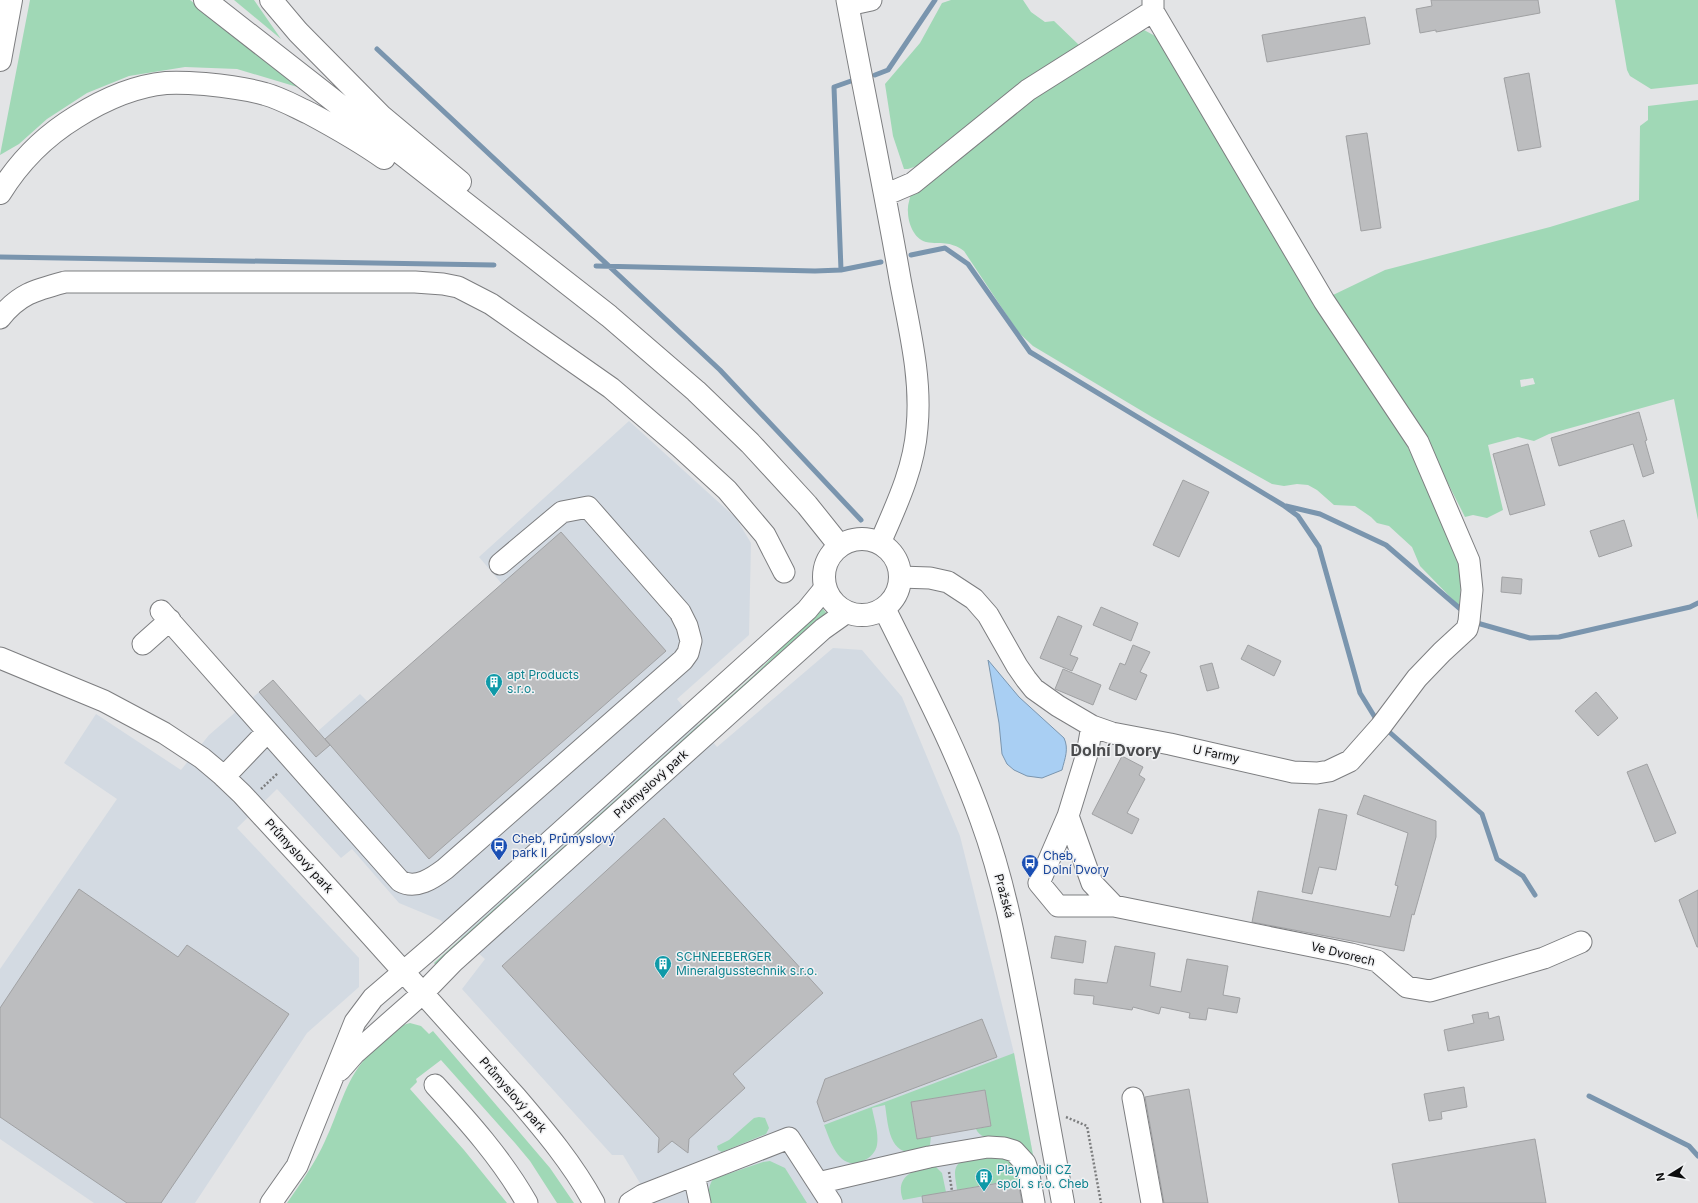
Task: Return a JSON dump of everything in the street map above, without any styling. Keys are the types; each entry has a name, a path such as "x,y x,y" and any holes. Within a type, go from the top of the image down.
{"main road":[{"path":"0,60 11,0"},
{"path":"205,0 609,316 696,392 750,443 807,504 839,545"},
{"path":"271,0 298,32 381,116 471,191 499,219 530,255"},
{"path":"0,193 23,162 47,137 79,115 114,97 149,86 166,83 225,85 264,93 287,102 334,126 365,145 424,188 530,255"},
{"path":"859,538 870,539 880,543 895,557 899,567 900,577 898,589 893,599 884,608 876,612 866,615 857,615 847,612 830,598 825,588 823,576 825,564 839,545 849,540 859,538"},
{"name":"Pražská","path":"884,608 964,774 982,820 995,863 1007,906 1017,952 1062,1203"}],"street":[{"path":"871,0 848,3 885,195 916,370 919,407 917,430 912,456 896,506 880,543"},
{"path":"885,195 913,182 1028,90 1153,5"},
{"name":"U Farmy","path":"900,577 930,578 948,582 974,599 988,615 1017,666 1034,688 1058,706 1092,726 1112,734 1170,744 1293,772 1317,773 1338,767 1350,761 1360,752 1416,678 1467,629 1472,590 1470,560 1418,442 1324,301 1153,5"},
{"path":"0,318 9,307 23,296 65,282 415,282 443,284 458,287 491,304 611,388 680,447 727,490 765,535 784,572"},
{"path":"143,644 165,616 400,881 410,885 416,884 439,874 683,660 691,647 690,634 680,612 588,507 562,512 500,564"},
{"name":"Průmyslový park","path":"403,972 807,610 825,588"},
{"name":"Průmyslový park","path":"423,994 453,962 823,629 847,612"},
{"name":"Průmyslový park","path":"0,658 104,701 157,729 202,758 224,777 258,812 547,1133 569,1162 594,1203"},
{"name":"Ve Dvorech","path":"1092,726 1087,754 1068,816 1038,883 1058,906 1114,906 1357,956 1377,961 1407,987 1430,991 1544,958 1581,942"},
{"path":"224,777 267,732"},
{"path":"1068,816 1092,883 1114,906"},
{"path":"271,1203 297,1166 356,1022 373,998 403,972"},
{"path":"333,1077 354,1054 423,994"},
{"path":"435,1085 484,1140 517,1185 527,1203"},
{"path":"1132,1098 1152,1203"},
{"path":"630,1203 643,1196 694,1175 789,1138 831,1203"},
{"path":"818,1183 929,1157 988,1147 1004,1148 1014,1151 1025,1163 1029,1175 1034,1203"},
{"path":"694,1175 700,1203"}],"path":[{"path":"260,790 278,774"},
{"path":"1061,1114 1087,1126 1101,1203"}],"shaded area":[{"path":"629,421 736,518 751,543 749,635 677,699 717,747 833,648 862,650 902,697 960,836 1014,1053 1042,1203 652,1203 623,1155 612,1155 462,989 485,959 440,920 399,903 352,849 341,858 277,789 237,828 359,958 359,987 307,1033 195,1203 94,1203 0,1139 0,969 117,799 64,763 96,714 181,770 209,735 273,680 318,731 360,694 368,702 502,584 479,557"}],"green space":[{"path":"30,0 190,0 304,89 237,69 185,67 129,76 87,93 47,119 19,144 0,155"},
{"path":"234,0 254,0 281,39"},
{"path":"951,0 1023,0 1031,12 1045,22 1054,21 1079,45 923,164 904,169 893,136 885,84 920,43 942,3"},
{"path":"1615,0 1698,0 1698,84 1651,89 1630,76 1627,70"},
{"path":"1144,30 1157,37 1397,426 1450,531 1457,553 1461,586 1459,606 1420,566 1412,547 1389,526 1377,523 1355,506 1334,505 1317,490 1308,485 1297,484 1284,486 1272,484 1152,417 1033,346 1018,332 964,251 950,244 926,242 918,238 912,230 908,210 911,193 1039,90"},
{"path":"1698,100 1698,520 1674,399 1549,434 1534,441 1518,437 1488,445 1503,510 1487,518 1473,515 1465,517 1424,436 1333,295 1385,270 1550,227 1639,200 1640,126 1648,120 1648,106","holes":["1533,378 1535,384 1521,387 1520,380"]},
{"path":"822,608 829,616 438,968 434,963 753,676"},
{"path":"410,1023 421,1026 429,1034 433,1031 550,1168 574,1203 557,1203 530,1161 441,1060 416,1079 417,1082 410,1089 464,1150 507,1203 287,1203 308,1173 321,1149 330,1131 347,1087 358,1068 367,1056 393,1032"},
{"path":"1014,1053 1036,1171 1004,1138 988,1138 978,1133 976,1129 991,1126 985,1090 911,1102 917,1139 931,1136 930,1145 923,1150 905,1152 894,1143 889,1128 885,1105 872,1108 877,1131 877,1145 875,1150 868,1158 854,1163 847,1162 841,1158 832,1145 824,1125"},
{"path":"754,1118 765,1118 769,1128 766,1134 722,1152 718,1150 717,1146 729,1140"},
{"path":"1001,1155 1014,1163 1019,1179 1020,1190 1016,1183 1007,1181 957,1190 955,1170 962,1161"},
{"path":"770,1161 785,1168 807,1203 710,1203 709,1190 713,1179"},
{"path":"925,1167 936,1167 942,1173 946,1192 903,1200 901,1188 905,1178 913,1172"}],"water":[{"path":"988,660 1019,697 1064,738 1066,750 1062,770 1042,778 1027,776 1014,770 1007,764 1002,754 999,723"}],"building":[{"path":"1431,0 1538,0 1540,13 1436,32 1436,30 1420,33 1416,9 1432,6"},
{"path":"1365,17 1370,44 1267,62 1262,35"},
{"path":"1529,73 1541,147 1518,151 1504,78"},
{"path":"1367,133 1381,228 1361,231 1346,136"},
{"path":"1639,412 1654,473 1643,477 1633,444 1559,466 1551,438"},
{"path":"1528,444 1545,505 1510,515 1493,454"},
{"path":"1183,480 1209,492 1179,557 1153,545"},
{"path":"1624,520 1632,546 1599,557 1590,531"},
{"name":"apt Products s.r.o.","path":"561,532 666,651 429,859 325,739"},
{"path":"1502,577 1522,579 1521,594 1501,592"},
{"path":"1101,607 1138,623 1131,641 1093,625"},
{"path":"1058,616 1082,626 1070,655 1078,658 1072,671 1040,658"},
{"path":"1133,645 1150,652 1140,672 1147,675 1136,700 1109,689 1120,663 1125,665"},
{"path":"1248,645 1281,661 1274,676 1241,659"},
{"path":"1212,663 1219,688 1207,691 1200,666"},
{"path":"1063,669 1101,685 1093,705 1055,689"},
{"path":"273,680 330,745 316,757 259,692"},
{"path":"1596,692 1618,718 1598,736 1575,711"},
{"path":"1122,756 1143,767 1139,775 1145,779 1127,813 1139,819 1132,834 1092,814"},
{"path":"1647,764 1676,833 1655,842 1627,772"},
{"path":"1364,795 1436,821 1436,837 1414,915 1412,914 1404,951 1252,922 1258,891 1390,917 1398,886 1395,885 1408,833 1357,814"},
{"path":"1319,809 1347,815 1336,870 1319,867 1312,894 1302,892"},
{"name":"SCHNEEBERGER Mineralgusstechnik s.r.o.","path":"664,818 823,993 733,1074 745,1088 689,1139 688,1153 672,1141 658,1153 659,1138 502,966"},
{"path":"79,889 178,957 187,945 289,1014 161,1203 127,1203 0,1117 0,1008"},
{"path":"1698,890 1698,947 1697,947 1679,900"},
{"path":"1055,936 1086,941 1083,963 1051,958"},
{"path":"1115,946 1155,953 1150,986 1181,992 1187,959 1228,966 1223,995 1240,998 1237,1013 1208,1008 1206,1020 1189,1018 1190,1013 1161,1007 1159,1014 1133,1007 1132,1010 1093,1004 1094,996 1074,994 1075,979 1107,983"},
{"path":"1488,1012 1489,1019 1499,1016 1504,1040 1448,1051 1444,1030 1474,1023 1472,1015"},
{"path":"982,1019 997,1057 824,1122 817,1102 825,1079"},
{"path":"1464,1087 1467,1107 1441,1112 1442,1119 1429,1121 1424,1094"},
{"path":"1189,1089 1208,1203 1164,1203 1145,1097"},
{"path":"985,1090 991,1126 917,1139 911,1102"},
{"path":"1535,1139 1546,1203 1399,1203 1392,1164"},
{"name":"Playmobil CZ spol. s r.o. Cheb","path":"1011,1181 1019,1186 1022,1203 923,1203 922,1196"}],"waterway":[{"path":"875,75 888,70 935,0"},
{"path":"377,49 720,370 861,520"},
{"path":"841,270 834,87 851,81"},
{"path":"911,255 945,248 968,264 1030,352 1283,505 1298,516 1319,547 1360,693 1376,719"},
{"path":"0,257 494,265"},
{"path":"596,266 815,271 841,270 881,262"},
{"path":"1286,506 1320,514 1386,545 1465,613"},
{"path":"1474,621 1530,638 1559,637 1690,607 1698,603"},
{"path":"1387,730 1482,814 1497,859 1523,876 1535,895"},
{"path":"1589,1096 1689,1146 1698,1156"}],"place":[{"name":"apt Products s.r.o.","path":"494,697"},
{"name":"Cheb, Průmyslový park II","path":"499,861"},
{"name":"Cheb, Dolní Dvory","path":"1030,878"},
{"name":"SCHNEEBERGER Mineralgusstechnik s.r.o.","path":"663,979"},
{"name":"Playmobil CZ spol. s r.o. Cheb","path":"984,1192"}],"district":[{"name":"Dolní Dvory","path":"1116,750"}]}
